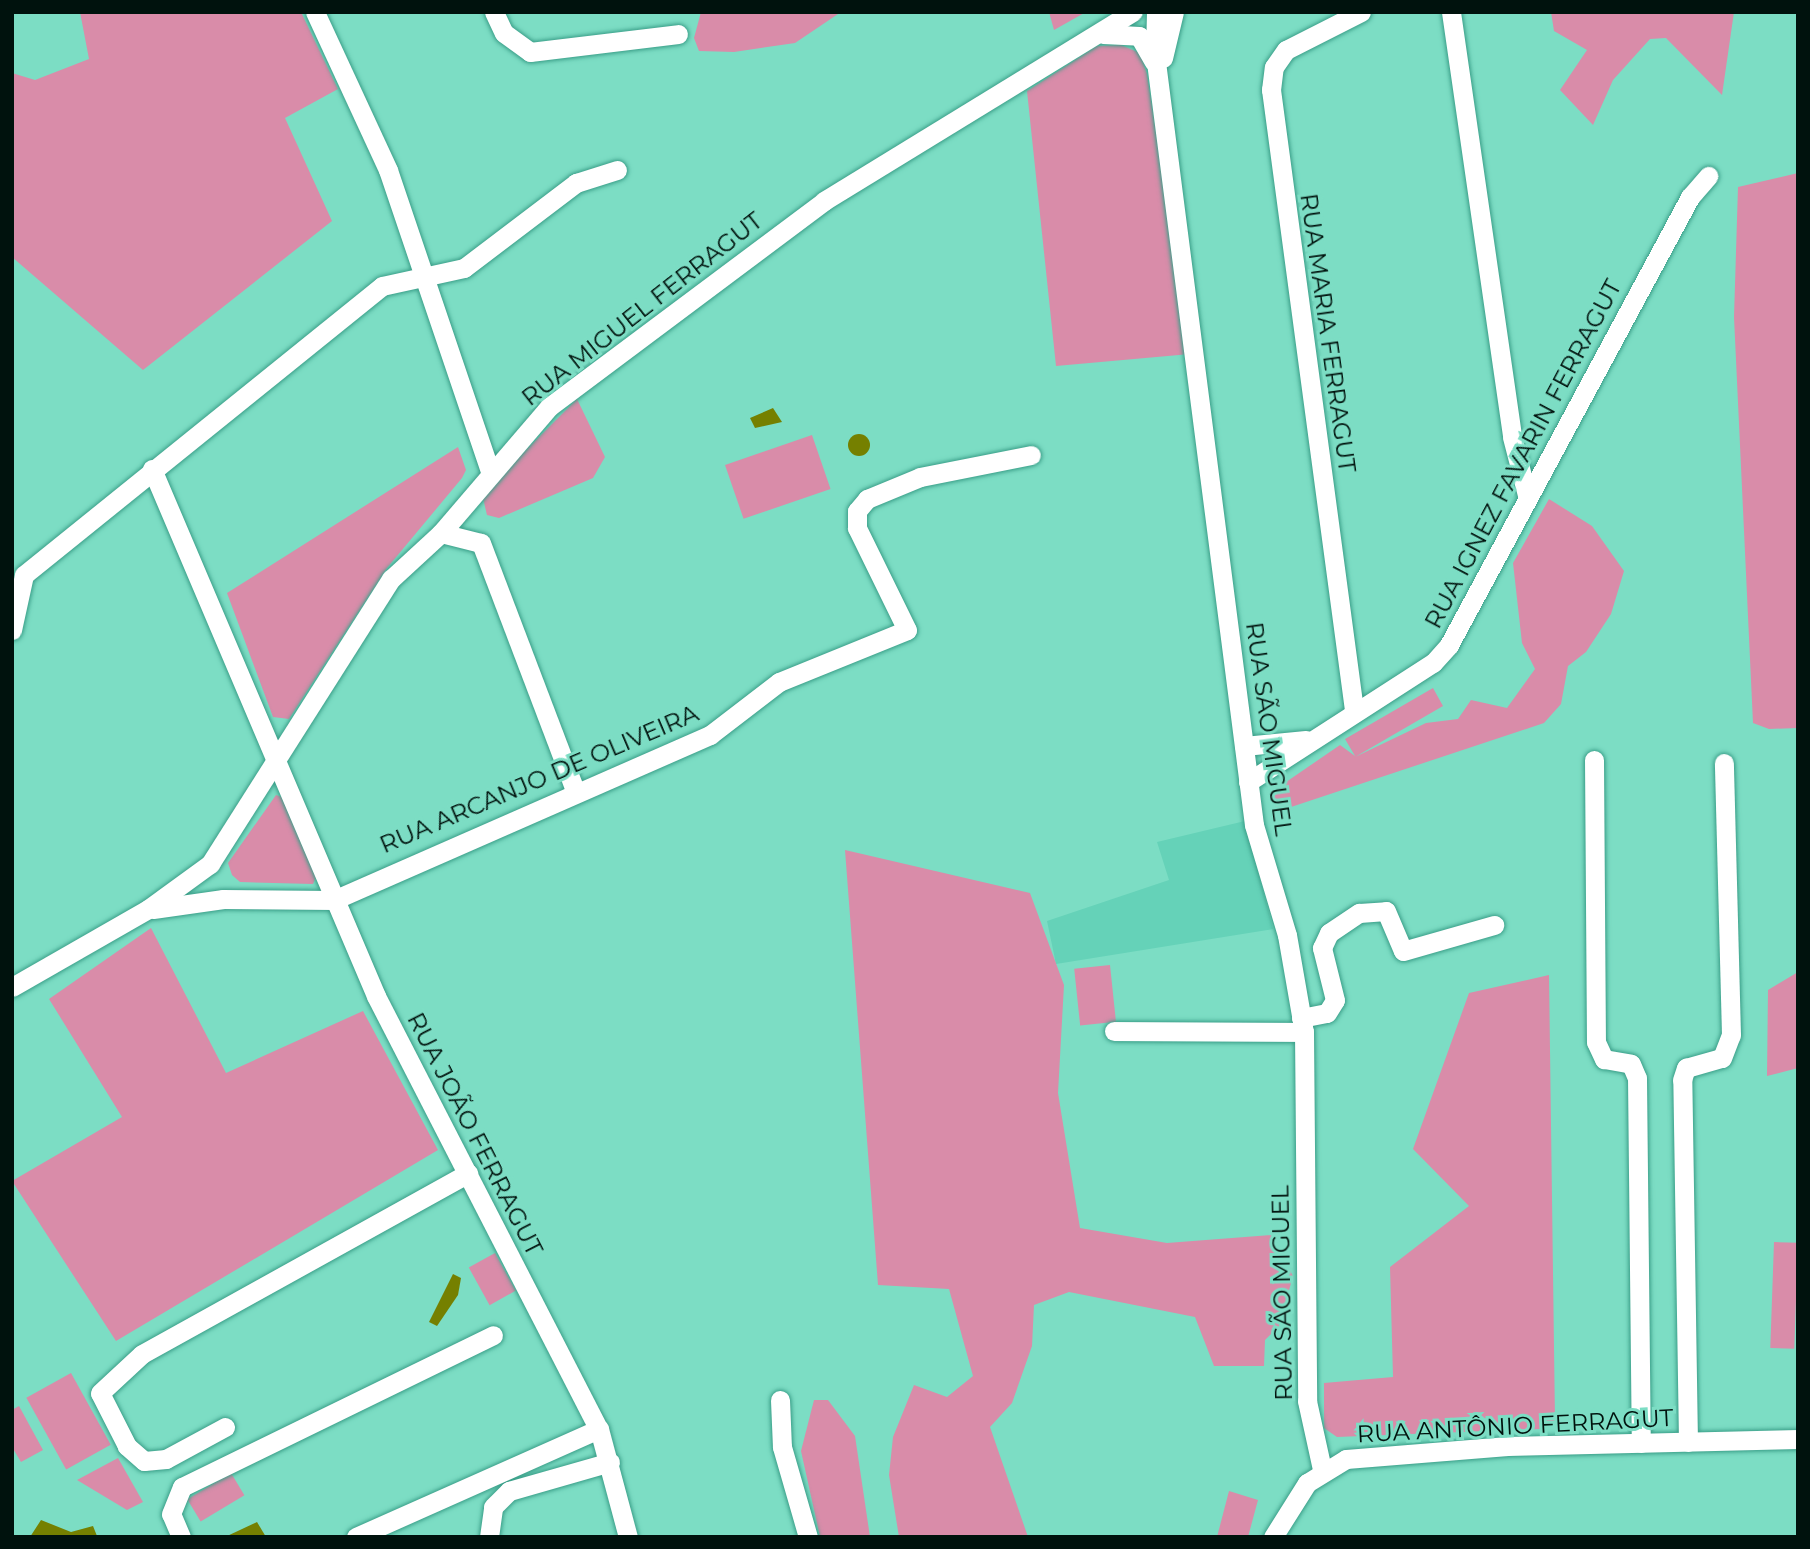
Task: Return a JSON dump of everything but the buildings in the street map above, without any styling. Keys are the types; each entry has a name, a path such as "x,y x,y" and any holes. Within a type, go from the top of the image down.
{"street":[{"path":"315,12 388,170 421,281 489,470"},
{"path":"494,12 504,33 530,52 678,34"},
{"name":"RUA MIGUEL FERRAGUT","path":"12,987 148,909 210,864 276,754 391,579 441,533 489,470 549,407 824,201 1133,12"},
{"name":"RUA SÃO MIGUEL","path":"1156,12 1159,76 1254,825 1287,935 1302,1025 1307,1401 1311,1439 1322,1469"},
{"name":"RUA SÃO MIGUEL","path":"1159,76 1174,12"},
{"name":"RUA MARIA FERRAGUT","path":"1354,710 1271,90 1274,67 1286,50 1361,12"},
{"path":"1451,12 1512,437 1527,495"},
{"name":"RUA SÃO MIGUEL","path":"1092,37 1139,36 1159,76"},
{"path":"12,630 24,575 152,468 383,286 421,281 464,268 576,183 617,170"},
{"name":"RUA IGNEZ FAVARIN FERRAGUT","path":"1248,782 1307,740 1433,663 1449,645 1527,495 1690,197 1707,176"},
{"name":"RUA ARCANJO DE OLIVEIRA","path":"148,909 223,899 334,900 710,735 779,682 903,634 907,625 857,528 857,512 867,499 919,477 1031,455"},
{"name":"RUA JOÃO FERRAGUT","path":"152,468 276,754 334,900 468,1173 599,1429 628,1537"},
{"path":"441,533 481,543 576,793"},
{"name":"RUA IGNEZ FAVARIN FERRAGUT","path":"1244,746 1307,740"},
{"path":"1594,760 1596,1042 1604,1059 1631,1064 1637,1078 1642,1443"},
{"path":"1688,1442 1682,1080 1686,1068 1722,1058 1731,1035 1724,763"},
{"path":"210,864 223,899"},
{"path":"1114,1031 1302,1025 1327,1013 1335,1000 1322,948 1329,933 1359,913 1386,911 1403,951 1494,925"},
{"path":"225,1427 166,1459 144,1461 127,1446 100,1394 142,1354 468,1173"},
{"path":"181,1537 171,1514 182,1487 493,1335"},
{"path":"780,1400 782,1447 808,1537"},
{"path":"356,1537 599,1429"},
{"name":"RUA ANTÔNIO FERRAGUT","path":"1322,1469 1346,1459 1642,1443 1798,1439"},
{"path":"489,1537 498,1499 521,1488 610,1462"},
{"path":"1273,1537 1322,1469"},
{"path":"503,1537 505,1507 521,1488"}],"shaded area":[{"path":"80,12 301,12 338,89 285,118 332,221 143,370 12,257 12,73 35,80 89,59"},
{"path":"701,12 841,12 795,43 734,52 699,51 694,38"},
{"path":"1049,12 1086,12 1054,30"},
{"path":"1551,12 1734,12 1722,95 1666,38 1650,39 1613,80 1593,125 1560,90 1587,50 1554,31"},
{"path":"1121,45 1140,53 1147,74 1190,354 1056,366 1027,91 1097,46"},
{"path":"1798,173 1798,728 1769,729 1753,723 1734,317 1738,187"},
{"path":"577,399 605,457 593,478 499,518 487,515 482,494"},
{"path":"773,408 782,422 755,428 750,418"},
{"path":"859,434 867,437 870,445 867,453 859,456 851,453 848,445 851,437"},
{"path":"812,435 831,489 744,519 725,465"},
{"path":"458,447 466,470 462,478 387,568 289,719 273,717 227,593"},
{"path":"1549,499 1592,526 1624,571 1611,614 1586,652 1568,666 1561,704 1544,723 1276,812 1273,791 1340,745 1355,756 1345,739 1433,688 1443,706 1355,757 1426,723 1458,719 1471,700 1507,708 1535,669 1522,643 1513,563"},
{"path":"276,795 288,799 317,875 313,884 240,882 232,875 228,863"},
{"path":"1245,821 1273,929 1056,964 1047,921 1169,880 1157,842"},
{"path":"845,850 1030,893 1064,985 1058,1093 1080,1228 1167,1243 1271,1235 1293,1276 1279,1326 1265,1340 1264,1366 1214,1366 1195,1317 1069,1292 1034,1305 1032,1346 1012,1403 990,1427 1028,1537 899,1537 889,1475 893,1437 914,1385 947,1397 973,1376 949,1289 878,1285"},
{"path":"151,928 226,1073 363,1011 438,1150 116,1341 12,1181 122,1117 49,999"},
{"path":"1110,965 1116,1022 1080,1025 1074,969"},
{"path":"1798,972 1798,1068 1767,1076 1768,990"},
{"path":"1549,975 1555,1421 1541,1429 1337,1437 1324,1428 1324,1383 1393,1377 1390,1267 1469,1206 1413,1149 1469,993"},
{"path":"1774,1242 1798,1243 1794,1349 1770,1348"},
{"path":"495,1253 516,1291 490,1305 469,1268"},
{"path":"453,1274 461,1278 458,1295 437,1326 429,1322"},
{"path":"71,1373 111,1445 66,1469 26,1398"},
{"path":"814,1400 828,1400 855,1436 870,1537 820,1537 801,1451"},
{"path":"19,1406 43,1450 21,1462 12,1447 12,1410"},
{"path":"118,1458 143,1502 127,1510 77,1480"},
{"path":"231,1473 244,1495 201,1522 187,1499"},
{"path":"1229,1491 1258,1500 1248,1537 1217,1537"},
{"path":"41,1520 71,1532 93,1526 97,1536 30,1537"},
{"path":"257,1522 266,1537 225,1537"}]}
